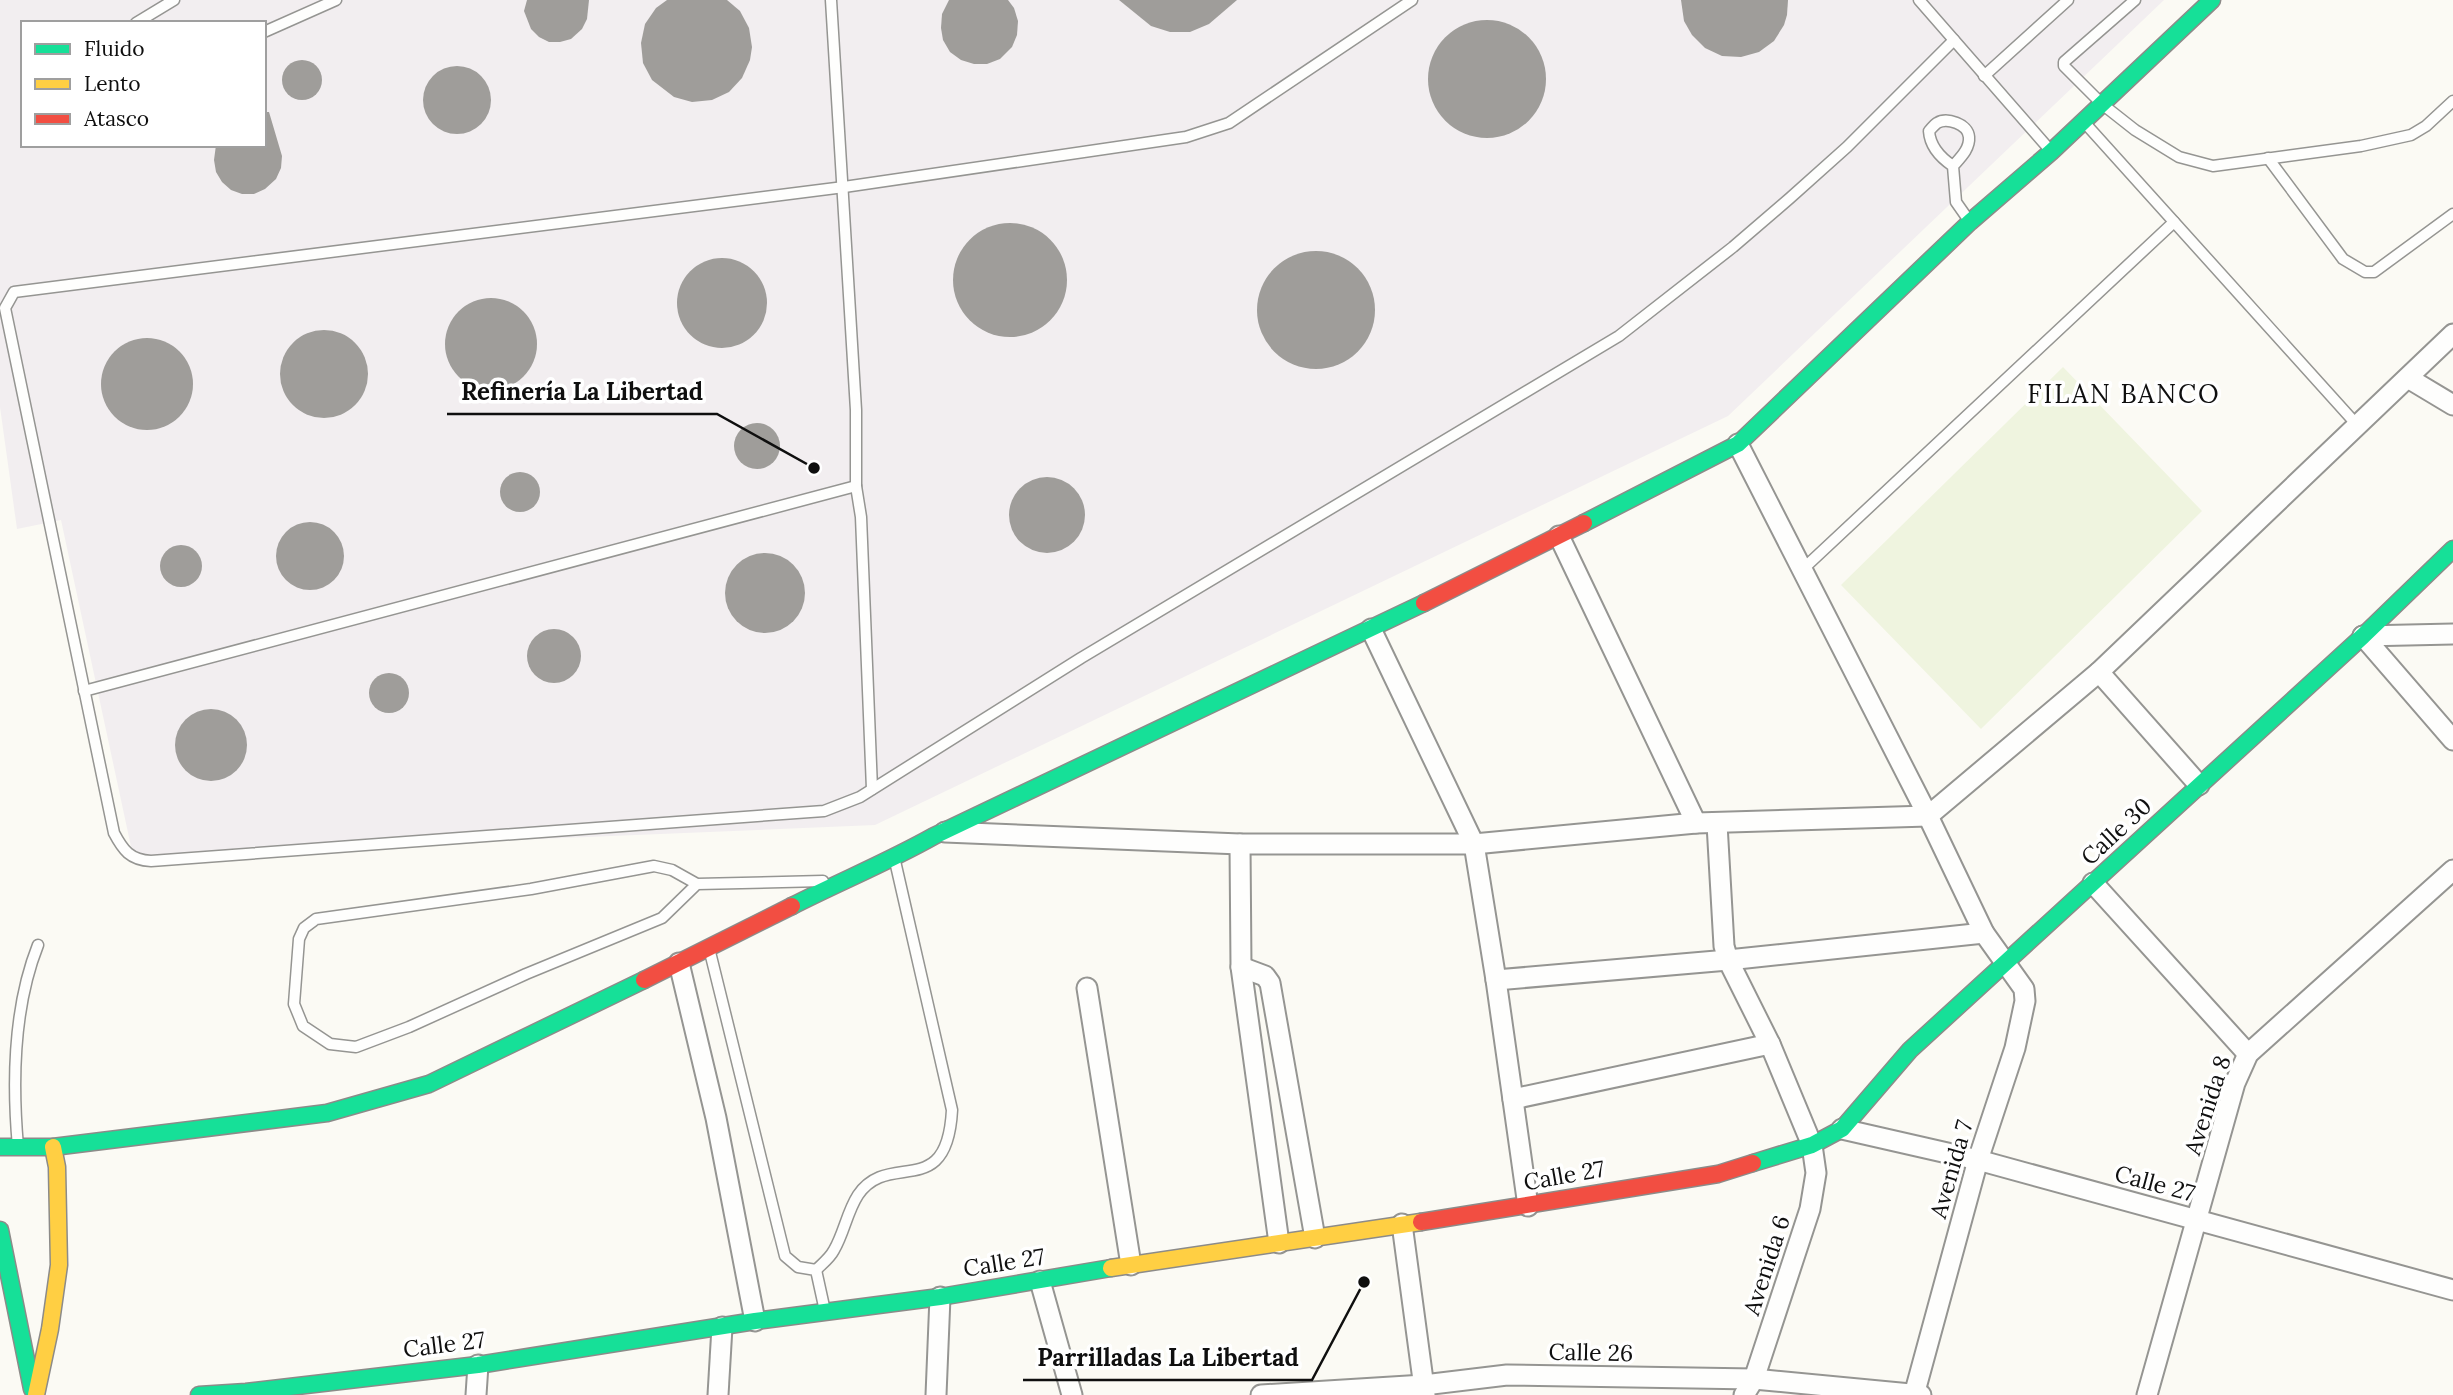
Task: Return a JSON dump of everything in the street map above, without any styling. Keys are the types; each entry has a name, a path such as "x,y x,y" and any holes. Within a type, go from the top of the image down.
{"main road":[{"path":"0,1147 53,1147 327,1113 429,1084 680,963 841,881 894,859 944,832 1371,629 1738,444 1970,222 2052,152 2213,0"},
{"name":"Calle 30","path":"1812,1144 1842,1129 1910,1050 2363,636 2453,550"},
{"name":"Calle 27","path":"199,1395 246,1393 478,1365 1528,1206 1718,1174 1812,1144"},
{"path":"35,1395 50,1329 59,1265 57,1167 53,1147"},
{"path":"0,1230 4,1270 35,1395"}],"street":[{"path":"944,832 1240,844 1474,844 1696,823 1928,816 2099,672 2453,334"},
{"path":"2408,378 2453,405"},
{"name":"Avenida 7","path":"1738,444 1928,816 1984,933 2024,989 2025,1001 2015,1048 1978,1160 1917,1394"},
{"path":"1559,536 1696,823"},
{"path":"1371,629 1474,844 1528,1206"},
{"path":"2363,636 2453,634"},
{"path":"2363,636 2453,740"},
{"path":"2099,672 2199,785"},
{"name":"Avenida 6","path":"1717,824 1724,946 1728,960 1770,1044 1812,1144 1816,1173 1810,1209 1749,1387"},
{"path":"1240,844 1241,967 1279,1243"},
{"name":"Avenida 8","path":"2147,1395 2235,1083 2248,1054 2453,870"},
{"path":"2093,883 2248,1054"},
{"path":"1496,979 1728,960 1984,933"},
{"path":"680,963 716,1118 755,1321"},
{"path":"1241,967 1265,976 1270,983 1315,1238"},
{"path":"1087,988 1131,1265"},
{"path":"1513,1099 1770,1044"},
{"name":"Calle 27","path":"1842,1129 1978,1160 2453,1290"},
{"path":"1402,1224 1424,1390"},
{"path":"1040,1281 1072,1395"},
{"path":"936,1395 940,1297"},
{"path":"718,1395 722,1326"},
{"path":"476,1395 478,1365"},
{"path":"1486,1395 1507,1375"},
{"name":"Calle 26","path":"1261,1395 1424,1390 1507,1375 1917,1394"}],"lane":[{"path":"139,21 174,0"},
{"path":"266,31 336,0"},
{"path":"831,0 856,410 856,486 861,517 872,737 872,789"},
{"path":"1412,0 1229,123 1186,137 844,187 14,292 5,307 114,833 125,852 142,861 824,811 860,797 1081,658 1619,336 1790,198 1847,147 1954,40"},
{"path":"1919,0 2052,152"},
{"path":"2136,0 2064,62 2064,66 2102,104 2135,130 2179,157 2213,166 2361,146 2411,135 2426,126 2453,101"},
{"path":"1984,76 2063,2"},
{"path":"1953,166 1944,160 1930,140 1929,131 1937,123 1946,120 1958,123 1967,131 1969,137 1966,151 1953,166 1956,202 1970,222"},
{"path":"2084,122 2358,426"},
{"path":"2268,158 2343,259 2365,272 2374,272 2453,215"},
{"path":"1802,570 2174,222"},
{"path":"84,691 856,486"},
{"path":"816,1270 833,1253 858,1195 872,1180 916,1170 937,1160 951,1134 952,1110 894,859"},
{"path":"697,884 662,918 409,1027 356,1047 330,1044 303,1026 294,1004 299,939 304,928 316,919 531,889 654,866 672,870 697,884 841,881"},
{"path":"18,1148 15,1077 20,1013 38,946"},
{"path":"709,948 785,1255 798,1267 816,1270"},
{"path":"816,1270 825,1312"}],"shaded area":[{"path":"0,0 2164,0 1728,416 875,825 133,856 61,520 17,529 0,407"}],"green space":[{"path":"2063,367 2202,511 1981,729 1841,585"}],"building":[{"path":"527,0 589,0 587,19 582,29 571,39 549,42 531,29 524,11"},
{"path":"667,0 727,0 740,11 749,28 752,47 742,78 729,92 712,100 692,102 674,97 652,80 643,63 641,43 645,24 656,8"},
{"path":"949,0 1008,0 1018,21 1017,35 1012,47 1000,59 987,64 961,60 950,52 943,40 941,28 942,14"},
{"path":"1119,0 1237,0 1209,24 1190,32 1170,32 1151,26"},
{"path":"1681,0 1788,0 1787,15 1774,41 1759,52 1741,57 1722,56 1705,48 1692,35 1684,21"},
{"path":"1487,20 1510,24 1529,37 1542,56 1546,79 1542,102 1529,121 1510,134 1487,138 1464,134 1445,121 1432,102 1428,79 1432,56 1445,37 1464,24"},
{"path":"302,60 310,61 316,66 321,72 321,88 316,94 310,99 302,100 294,99 288,94 283,88 282,80 283,72 288,66 294,61"},
{"path":"457,66 470,69 481,76 488,87 491,100 488,113 481,124 470,131 457,134 444,131 433,124 426,113 423,100 426,87 433,76 444,69"},
{"path":"266,112 269,112 282,156 276,179 265,189 254,194 231,190 216,172 216,147 266,147"},
{"path":"1010,223 1032,227 1042,232 1058,248 1063,258 1067,280 1063,302 1058,312 1042,328 1032,333 1010,337 988,333 978,328 962,312 957,302 953,280 957,258 962,248 978,232 988,227"},
{"path":"1316,251 1349,261 1365,277 1375,310 1365,343 1349,359 1316,369 1283,359 1267,343 1257,310 1267,277 1283,261"},
{"path":"722,258 739,262 754,271 763,286 767,303 763,320 754,335 739,344 722,348 705,344 690,335 681,320 677,303 681,286 690,271 705,262"},
{"path":"491,298 509,301 524,311 534,326 537,344 534,362 524,377 509,387 491,390 473,387 458,377 448,362 445,344 448,326 458,311 473,301"},
{"path":"324,330 349,337 361,349 368,374 361,399 349,411 324,418 299,411 287,399 280,374 287,349 299,337"},
{"path":"147,338 165,341 180,351 190,366 193,384 190,402 180,417 165,427 147,430 129,427 114,417 104,402 101,384 104,366 114,351 129,341"},
{"path":"757,423 773,430 780,446 773,462 757,469 741,462 734,446 741,430"},
{"path":"520,472 534,478 540,492 534,506 520,512 506,506 500,492 506,478"},
{"path":"1047,477 1061,480 1074,488 1082,501 1085,515 1082,529 1074,542 1061,550 1047,553 1033,550 1020,542 1012,529 1009,515 1012,501 1020,488 1033,480"},
{"path":"310,522 323,525 334,532 341,543 344,556 341,569 334,580 323,587 310,590 297,587 286,580 279,569 276,556 279,543 286,532 297,525"},
{"path":"181,545 196,551 202,566 196,581 181,587 166,581 160,566 166,551"},
{"path":"765,553 780,556 793,565 802,578 805,593 802,608 793,621 780,630 765,633 750,630 737,621 728,608 725,593 728,578 737,565 750,556"},
{"path":"559,629 569,633 577,641 581,656 577,671 569,679 549,683 539,679 531,671 527,651 531,641 539,633"},
{"path":"389,673 397,674 403,679 408,685 408,701 403,707 397,712 389,713 381,712 375,707 370,701 369,693 370,685 375,679 381,674"},
{"path":"218,709 237,719 245,731 245,759 237,771 225,779 204,781 185,771 177,759 175,738 185,719 197,711"}],"traffic: fast":[{"path":"1584,523 1738,444 1970,222 2051,152 2212,0"},
{"path":"1753,1163 1812,1145 1842,1129 1910,1050 2363,636 2453,549"},
{"path":"792,906 1424,603"},
{"path":"0,1147 53,1147 327,1113 429,1084 644,980"},
{"path":"0,1230 32,1389"},
{"path":"199,1395 478,1365 755,1321 940,1297 1111,1268"}],"traffic: slow":[{"path":"36,1395 50,1329 59,1265 57,1167 53,1147"},
{"path":"1111,1268 1421,1222"}],"traffic: jam":[{"path":"1424,603 1584,523"},
{"path":"644,980 792,906"},
{"path":"1421,1222 1718,1174 1753,1163"}],"place":[{"name":"Refinería La Libertad","path":"814,468"},
{"name":"Parrilladas La Libertad","path":"1364,1282"}],"district":[{"name":"FILAN BANCO","path":"2124,393"}]}
